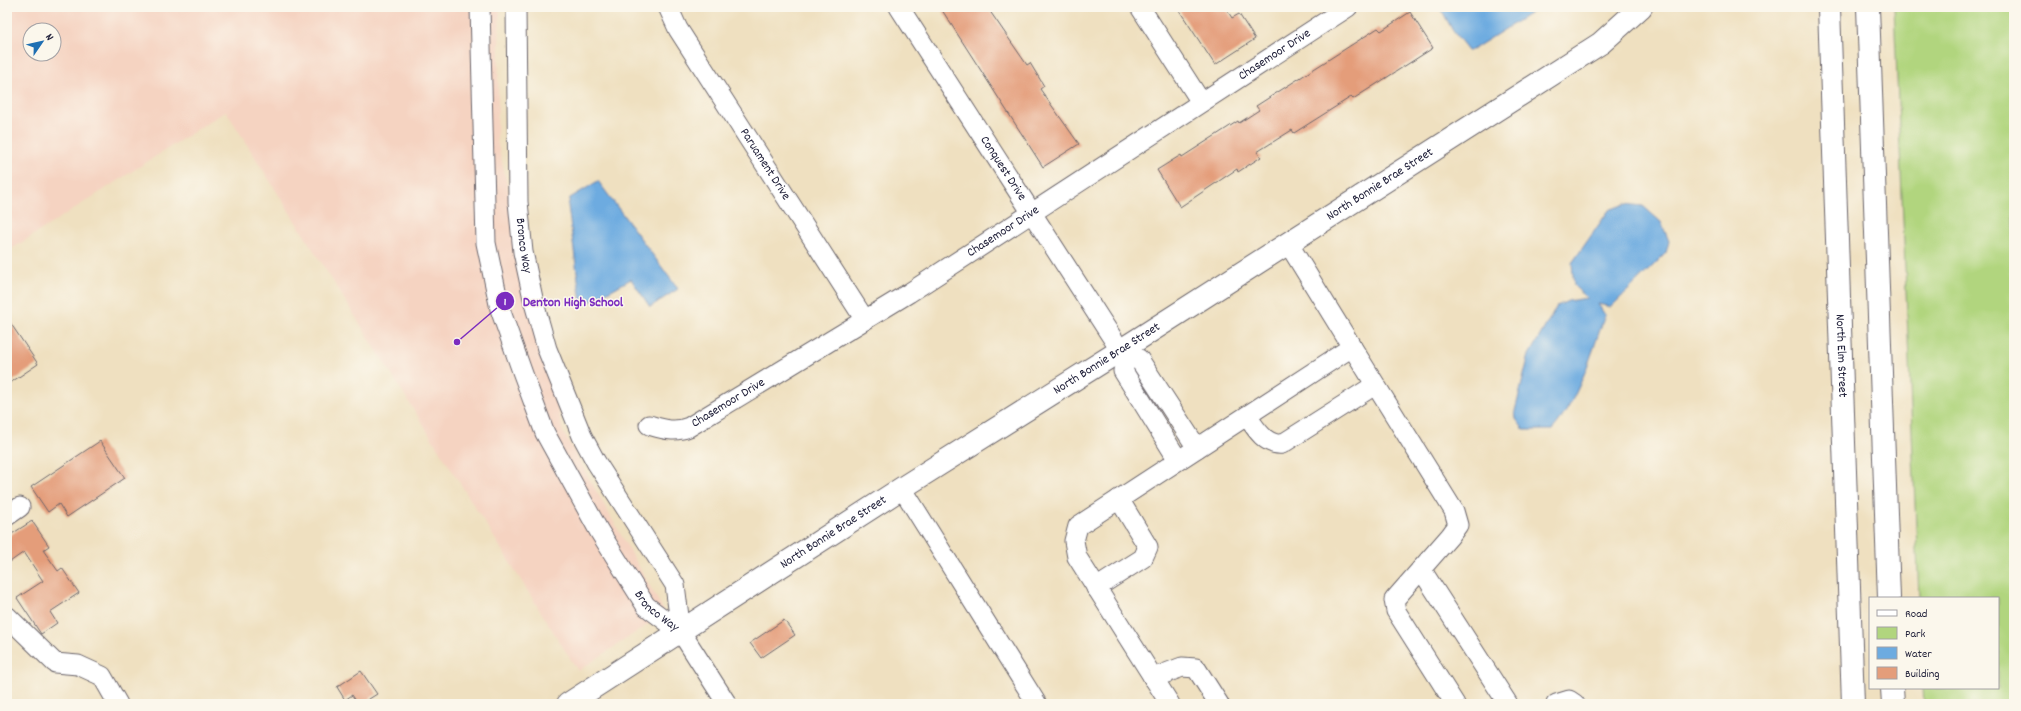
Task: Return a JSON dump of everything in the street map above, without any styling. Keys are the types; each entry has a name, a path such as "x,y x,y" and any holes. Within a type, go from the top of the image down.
{"main road":[{"name":"North Bonnie Brae Street","path":"568,704 902,488 1123,355 1288,243 1601,43 1641,7"},
{"name":"North Elm Street","path":"1829,7 1853,704"},
{"path":"1868,7 1889,597"},
{"path":"1892,689 1893,704"}],"street":[{"name":"Bronco Way","path":"480,7 486,243 500,309 545,433 571,483 646,606 681,632"},
{"name":"Bronco Way","path":"516,7 518,202 523,252 534,303 550,355 582,436 596,462 674,585 681,632"},
{"name":"Paruament Drive","path":"668,7 678,29 865,320"},
{"name":"Conquest Drive","path":"899,7 1123,355"},
{"path":"1140,7 1201,102"},
{"name":"Chasemoor Drive","path":"649,425 673,431 685,428 865,320 1348,7"},
{"path":"1288,243 1454,511 1458,525 1394,600 1396,611 1455,704"},
{"path":"1170,704 1077,557 1074,541 1078,526 1352,348"},
{"path":"1178,460 1123,371 1123,355 1139,359 1196,448"},
{"path":"1247,416 1258,433 1276,445 1282,444 1375,385"},
{"path":"902,488 1038,704"},
{"path":"1096,588 1143,558 1148,547 1119,499"},
{"path":"1421,569 1508,704"},
{"path":"7,616 55,663 78,665 102,676 118,704"},
{"path":"681,632 727,704"},
{"path":"1154,678 1182,668 1196,668 1219,704"},
{"path":"1556,704 1569,700 1575,704"}],"shaded area":[{"path":"7,7 500,7 497,140 563,432 665,613 578,671 226,111 7,252"}],"green space":[{"path":"1894,7 2014,7 2014,704 1924,704 1923,689 1999,689 1999,597 1919,597"}],"water":[{"path":"1440,7 1540,7 1472,50 1468,50 1453,31"},
{"path":"598,181 678,289 650,307 631,279 586,304 581,302 568,206 570,198"},
{"path":"1625,204 1643,206 1661,222 1669,241 1666,253 1611,307 1598,304 1605,315 1590,360 1570,405 1552,430 1524,430 1516,419 1515,411 1529,355 1557,306 1568,301 1587,298 1574,286 1572,263 1609,210"}],"building":[{"path":"940,7 987,7 1027,65 1030,63 1044,86 1040,89 1079,144 1043,167"},
{"path":"1177,7 1225,7 1232,18 1239,14 1255,39 1215,65"},
{"path":"1410,12 1433,48 1353,99 1351,97 1294,133 1292,130 1257,152 1261,157 1238,172 1237,169 1180,207 1157,170 1181,155 1182,157 1238,121 1239,123 1259,110 1256,106 1378,28 1381,31"},
{"path":"7,318 38,364 7,385"},
{"path":"100,441 125,478 67,517 59,504 48,512 31,487"},
{"path":"32,521 49,546 43,550 58,571 62,568 79,593 50,612 57,623 41,634 17,598 43,581 24,552 7,564 7,537"},
{"path":"784,620 795,635 761,658 750,643"},
{"path":"361,671 377,694 361,704 358,704 352,695 345,700 337,687"}],"place":[{"name":"Denton High School","path":"457,342"}]}
